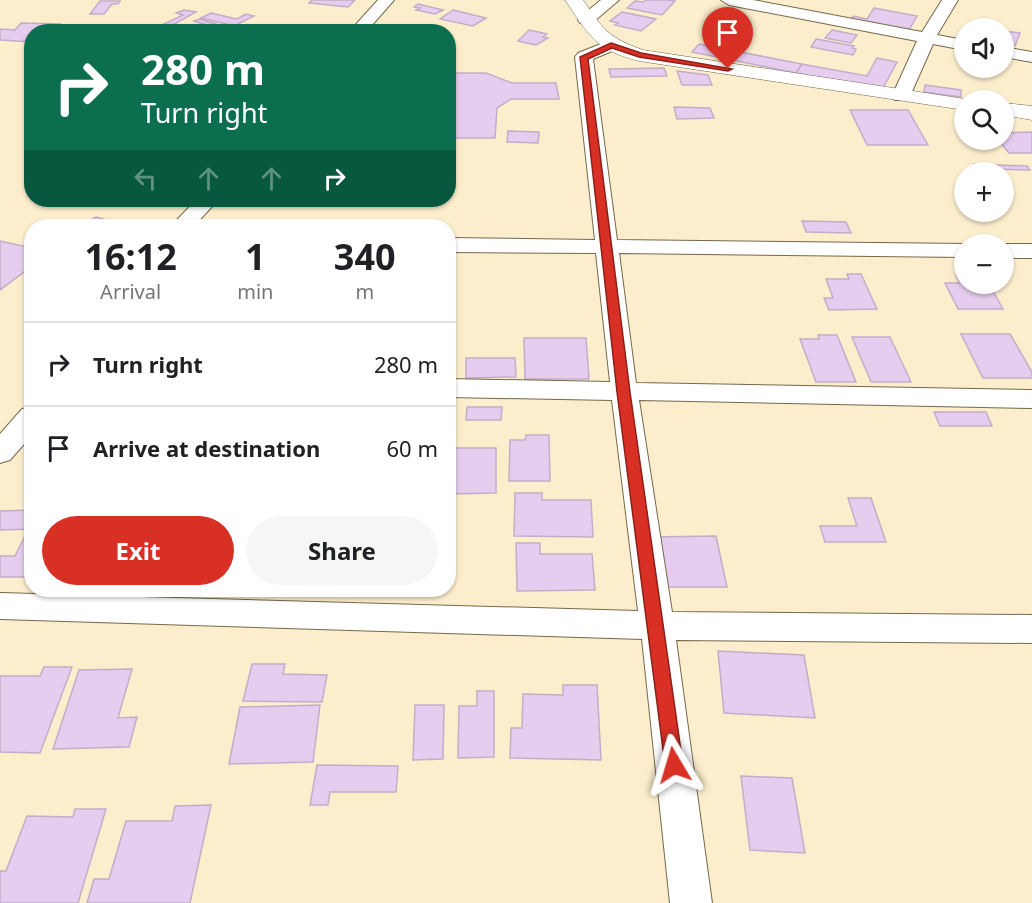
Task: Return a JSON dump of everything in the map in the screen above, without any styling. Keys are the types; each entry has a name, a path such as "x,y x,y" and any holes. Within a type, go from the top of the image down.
{"street":[{"path":"364,24 386,0"},
{"path":"574,0 600,37 611,45 639,55 954,103"},
{"path":"586,20 611,0"},
{"path":"729,0 768,3 954,43"},
{"path":"901,96 927,38 950,0"},
{"path":"611,45 584,57 624,392 657,626 691,903"},
{"path":"1014,54 1032,57"},
{"path":"1014,110 1032,113"},
{"path":"189,219 200,207"},
{"path":"456,245 954,250"},
{"path":"1014,251 1032,251"},
{"path":"456,388 1032,399"},
{"path":"0,606 657,626 1032,629"}],"building":[{"path":"312,0 355,0 348,7 309,3"},
{"path":"100,1 120,1 118,4 112,4 104,14 90,14"},
{"path":"635,1 675,1 662,15 627,8"},
{"path":"418,4 443,10 435,14 416,10 420,8 414,7"},
{"path":"874,8 917,16 908,32 850,21 853,16 867,19"},
{"path":"184,10 196,12 175,24 164,24 183,15 176,13"},
{"path":"453,10 486,18 473,26 440,19"},
{"path":"622,12 656,19 641,31 615,25 618,23 610,21"},
{"path":"211,13 237,19 246,14 254,16 238,24 226,24 201,18"},
{"path":"200,19 216,24 203,24 194,21"},
{"path":"21,23 60,24 24,24 24,42 0,40 0,29 15,30"},
{"path":"529,30 547,34 543,37 548,38 536,45 518,41"},
{"path":"832,30 857,35 851,43 825,38"},
{"path":"1014,32 1020,33 1015,46"},
{"path":"816,39 854,46 852,48 856,49 853,55 811,47"},
{"path":"699,44 802,64 796,73 692,52"},
{"path":"877,58 897,62 882,90 796,73 802,64 867,76"},
{"path":"664,68 667,76 611,77 609,69"},
{"path":"677,71 708,75 712,85 682,85"},
{"path":"456,73 486,73 512,83 556,83 559,99 511,99 497,108 495,138 456,138"},
{"path":"925,85 961,90 954,90 954,96 924,92"},
{"path":"674,107 710,108 714,118 677,119"},
{"path":"850,110 908,110 928,145 867,145"},
{"path":"508,131 539,132 538,143 507,142"},
{"path":"1032,132 1032,153 1009,153 1006,150 1014,150 1014,133"},
{"path":"1014,166 1027,166 1030,170 1014,170"},
{"path":"802,221 846,222 851,233 806,232"},
{"path":"0,241 24,246 24,272 0,290"},
{"path":"847,274 861,274 877,309 829,310 824,298 833,298 826,279 849,279"},
{"path":"945,283 954,283 954,294 995,294 1003,309 958,309"},
{"path":"961,334 1010,334 1032,372 1032,378 983,378"},
{"path":"818,335 837,335 856,382 816,382 800,339 819,339"},
{"path":"852,337 890,337 911,382 871,382"},
{"path":"524,338 586,338 589,379 525,379"},
{"path":"466,358 515,358 516,377 466,378"},
{"path":"467,407 502,407 501,420 466,420"},
{"path":"934,412 986,412 992,426 940,426"},
{"path":"526,435 549,435 550,481 509,481 510,440 525,440"},
{"path":"456,448 496,448 496,493 456,494"},
{"path":"515,493 542,493 542,500 591,500 593,537 514,536"},
{"path":"848,498 871,498 886,542 825,542 820,526 857,526"},
{"path":"24,510 24,529 0,530 0,511"},
{"path":"716,536 727,587 658,587 650,537"},
{"path":"24,538 24,577 0,577 0,556 15,556"},
{"path":"516,543 540,543 540,554 592,554 595,590 517,591"},
{"path":"718,651 804,655 815,718 724,713"},
{"path":"252,664 285,664 283,674 327,675 322,702 243,701"},
{"path":"44,667 72,667 40,753 0,752 0,676 40,676"},
{"path":"132,669 118,718 137,717 129,747 53,749 79,670"},
{"path":"563,685 597,685 601,760 510,758 511,728 522,728 523,694 563,695"},
{"path":"477,691 494,691 494,757 458,758 459,706 477,706"},
{"path":"320,705 313,762 229,764 240,707"},
{"path":"415,705 444,705 443,759 413,760"},
{"path":"317,765 398,766 396,792 330,792 328,805 310,805"},
{"path":"741,776 792,778 805,853 750,850"},
{"path":"211,805 190,903 87,903 94,879 109,879 126,821 172,821 175,806"},
{"path":"75,809 106,809 78,903 0,903 0,871 6,871 27,816 73,817"}],"route":[{"path":"674,765 624,392 584,57 611,45 639,55 728,69"}]}
